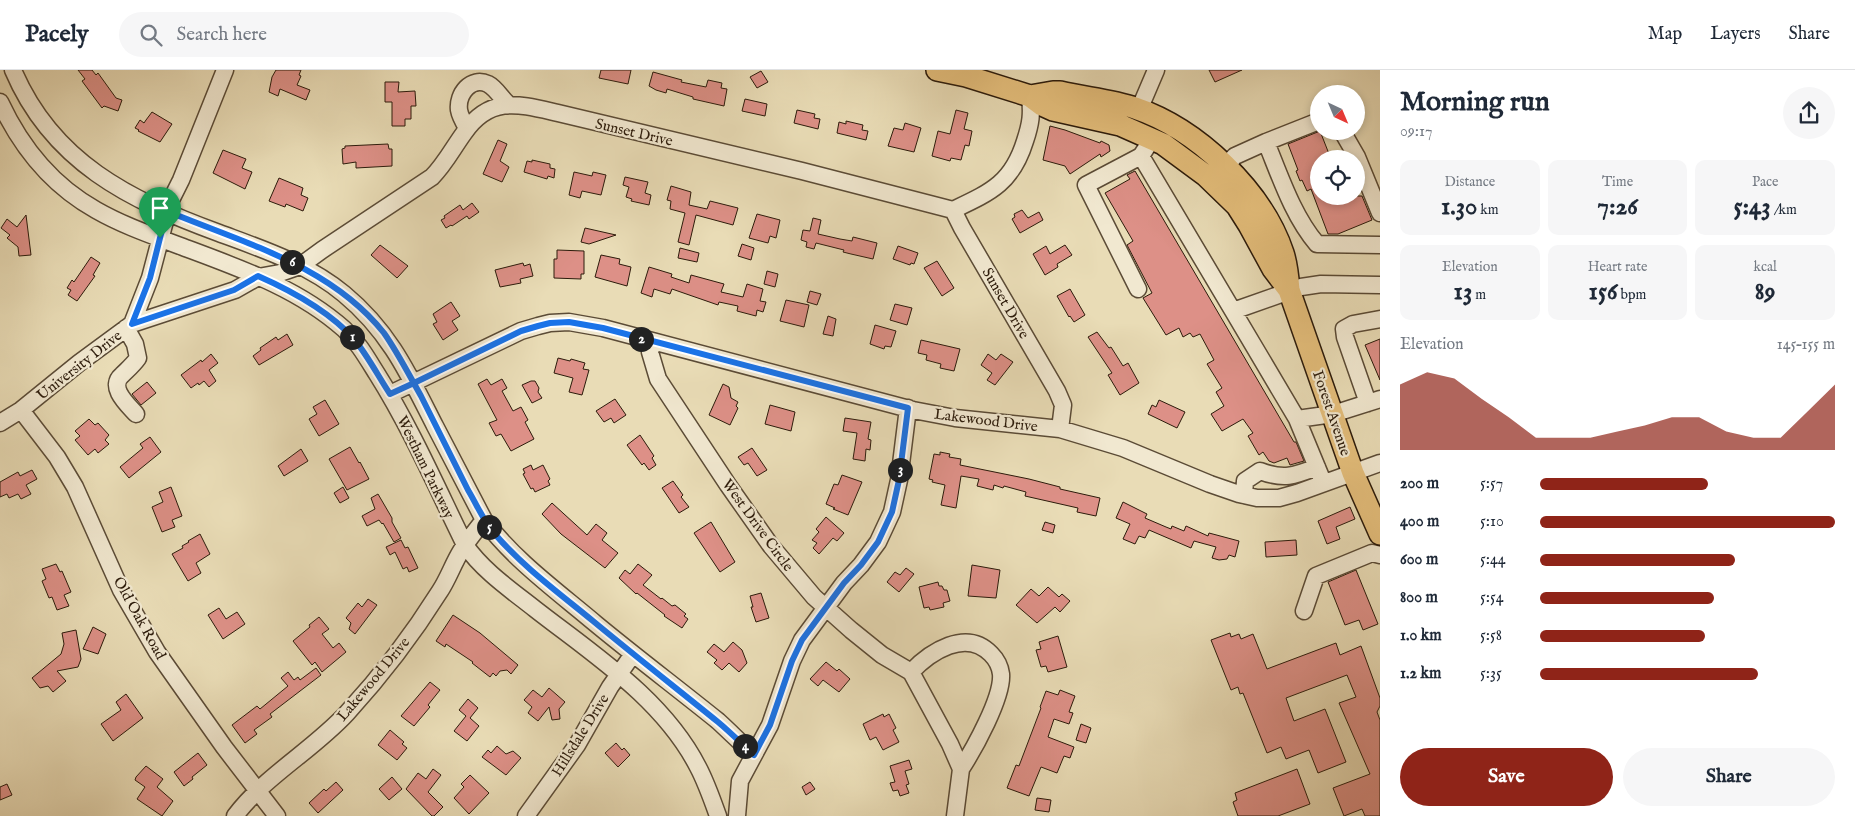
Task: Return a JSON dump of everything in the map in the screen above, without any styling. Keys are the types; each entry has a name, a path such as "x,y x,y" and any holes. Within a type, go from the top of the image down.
{"main road":[{"path":"937,70 995,77 1053,110 1111,123 1147,147 1186,160 1224,192 1237,206 1273,269 1289,290"},
{"path":"1030,96 1060,92 1127,106 1182,131 1211,153 1246,188 1276,236 1286,265 1289,290"},
{"name":"Forest Avenue","path":"1289,290 1353,473 1380,534"}],"street":[{"name":"Westham Parkway","path":"13,70 30,105 48,130 64,148 103,179 142,200 300,266 328,282 364,312 384,334 414,383 484,520 509,550 633,654 720,723 754,755"},
{"name":"University Drive","path":"0,423 21,410 129,326 150,278 167,211 225,70"},
{"path":"1139,110 1156,70"},
{"path":"467,128 459,112 459,99 464,90 470,85 479,82 490,84 508,104"},
{"path":"954,210 983,196 1003,181 1014,167 1021,154 1031,123 1030,96"},
{"name":"Westham Parkway","path":"0,102 16,134 29,151 52,177 70,193 95,210 284,287 324,313 344,329 363,352 390,394 465,546 472,556 618,674 664,717 698,766 718,816"},
{"name":"Sunset Drive","path":"129,326 234,290 258,276 280,273 300,266 432,177 441,168 467,128 483,112 490,108 508,104 521,105 802,171 954,210 962,228 1057,391 1063,405 1060,429"},
{"path":"1225,166 1235,156 1310,125"},
{"path":"1347,140 1380,213"},
{"path":"1266,142 1287,193 1317,244 1380,245"},
{"path":"1138,289 1086,185 1147,147 1233,311 1297,419 1323,484"},
{"path":"1233,311 1289,290 1321,284 1380,285"},
{"path":"1297,419 1333,414 1374,401 1345,337 1344,329 1353,324 1380,320"},
{"name":"Lakewood Drive","path":"390,394 521,331 550,323 581,324 603,328 908,408 955,418 1060,429 1123,448 1210,484 1257,498 1279,498 1380,463"},
{"path":"129,326 138,358 133,366 120,376 116,382 116,387 136,414"},
{"name":"West Drive Circle","path":"653,342 650,352 658,379 771,546 794,575 850,630 882,654 911,672 946,736 961,769"},
{"path":"737,816 740,782 770,725 792,661 802,640 878,542 892,512 899,480 908,408"},
{"name":"Old Oak Road","path":"21,410 57,456 75,487 121,590 147,636 180,686 277,816"},
{"path":"1244,495 1246,481 1260,470 1272,475 1292,476 1316,467"},
{"name":"Lakewood Drive","path":"235,816 258,792 314,745 346,714 368,689 417,626 441,590 465,546 484,520"},
{"path":"1304,611 1316,576 1372,554 1380,555"},
{"path":"911,672 932,654 959,642 978,644 987,650 999,666 1001,682 995,702 974,749 961,769 955,816"},
{"name":"Hillsdale Drive","path":"526,816 577,745 618,674 633,654"}],"building":[{"path":"78,70 92,70 96,75 98,73 116,98 122,100 118,111 104,106 102,108 82,81 85,79"},
{"path":"276,70 301,70 299,75 301,76 297,85 310,90 306,100 280,89 278,96 269,92 272,77"},
{"path":"601,70 631,70 628,84 599,78"},
{"path":"1209,70 1242,70 1215,82"},
{"path":"761,71 768,82 757,88 750,77"},
{"path":"653,72 682,80 681,82 706,87 708,80 722,83 721,88 727,89 724,106 693,99 693,97 667,89 666,93 656,90 649,86"},
{"path":"385,82 399,82 398,92 415,91 416,106 411,106 411,119 405,119 405,126 392,126 392,102 385,102"},
{"path":"745,99 767,104 765,116 742,111"},
{"path":"797,110 815,114 814,118 820,119 818,129 794,123"},
{"path":"956,110 968,113 964,129 972,131 969,146 965,145 961,160 951,158 950,161 932,156 938,131 950,134"},
{"path":"152,112 172,124 160,142 135,128 140,120 144,123"},
{"path":"846,121 863,125 862,130 868,131 866,140 837,133 839,122 846,124"},
{"path":"905,123 921,128 914,152 888,146 894,128 903,130"},
{"path":"1050,126 1100,143 1101,141 1109,145 1110,151 1101,157 1100,154 1070,174 1065,166 1043,160"},
{"path":"1310,135 1310,140 1324,140 1327,150 1310,150 1310,190 1307,191 1302,180 1300,181 1288,144"},
{"path":"498,140 507,144 500,161 509,167 502,182 483,174"},
{"path":"388,144 389,149 392,149 392,166 356,168 356,162 343,164 342,149 345,146"},
{"path":"223,150 246,159 242,168 252,172 245,189 213,173"},
{"path":"532,160 550,164 550,168 555,169 554,178 548,176 547,179 524,172 527,161 532,162"},
{"path":"1135,171 1294,442 1296,442 1304,461 1290,465 1287,458 1274,463 1269,461 1263,452 1259,455 1248,436 1253,433 1243,419 1222,431 1211,414 1224,406 1216,392 1222,388 1207,364 1214,360 1200,334 1193,337 1190,333 1183,337 1179,328 1166,335 1143,298 1152,293 1127,245 1133,241 1105,193 1130,179 1127,175"},
{"path":"574,172 592,176 593,172 606,175 601,195 582,191 580,198 569,195"},
{"path":"625,177 648,182 645,193 651,195 649,205 631,201 632,199 626,197 629,187 623,185"},
{"path":"279,178 303,188 301,195 308,198 303,211 286,204 285,207 269,201"},
{"path":"671,186 691,192 689,205 707,209 710,201 738,208 733,225 696,215 689,245 678,242 685,213 670,209 671,201 667,200"},
{"path":"472,203 479,212 469,219 467,216 446,228 441,220 445,218 444,216 460,205 463,210"},
{"path":"1365,203 1372,220 1338,234 1328,234 1317,205 1365,205"},
{"path":"1022,210 1028,218 1039,212 1043,220 1020,233 1012,219 1015,217 1014,214"},
{"path":"757,214 780,220 776,238 770,236 768,243 749,238"},
{"path":"26,215 31,255 19,256 18,247 7,238 10,235 1,228 7,219 17,227"},
{"path":"813,218 821,220 818,234 852,241 853,237 877,243 873,259 816,243 814,249 806,247 807,242 801,240 803,230 810,231"},
{"path":"585,228 616,235 589,244 581,242"},
{"path":"742,244 754,248 751,260 738,256"},
{"path":"380,245 408,266 397,278 371,255"},
{"path":"1065,245 1072,255 1057,264 1058,267 1045,275 1033,254 1046,246 1050,254"},
{"path":"898,246 918,253 914,264 911,263 910,265 893,259"},
{"path":"680,248 699,253 697,262 678,258"},
{"path":"557,250 584,251 584,274 581,274 581,279 554,278 554,259 557,259"},
{"path":"601,255 620,259 619,264 631,267 627,286 595,277"},
{"path":"91,257 100,263 93,275 95,276 77,301 68,295 71,290 67,288 72,280 74,282"},
{"path":"937,261 954,288 942,296 924,268"},
{"path":"523,263 524,266 530,264 533,276 520,279 521,283 500,287 495,270"},
{"path":"649,267 672,274 671,277 689,283 691,275 724,284 721,292 743,297 747,284 763,289 760,301 766,302 763,312 757,310 756,316 737,311 738,306 719,302 718,305 672,289 670,294 654,289 652,297 641,293"},
{"path":"767,271 778,274 775,287 764,284"},
{"path":"1070,289 1085,315 1074,322 1057,296"},
{"path":"810,291 821,294 817,305 807,302"},
{"path":"786,300 809,305 804,327 780,321"},
{"path":"451,302 460,316 452,321 458,330 443,340 433,324 437,322 433,314"},
{"path":"895,304 912,308 907,325 890,320"},
{"path":"828,316 836,319 833,336 823,334"},
{"path":"875,325 896,331 891,347 885,346 884,349 870,344"},
{"path":"1097,332 1109,348 1111,347 1123,366 1128,363 1139,383 1120,395 1108,375 1112,373 1088,337"},
{"path":"287,334 293,345 259,365 253,356 261,350 260,348 276,337 278,340"},
{"path":"1380,339 1380,380 1365,345"},
{"path":"921,340 960,349 954,371 940,368 941,364 926,360 927,355 918,353"},
{"path":"211,354 218,363 209,370 216,381 209,387 204,381 191,388 181,375"},
{"path":"988,354 996,360 1001,354 1013,362 995,385 987,380 992,373 981,365"},
{"path":"558,358 585,363 583,369 589,370 582,395 569,392 573,378 554,373"},
{"path":"487,379 491,385 502,379 507,388 502,391 513,411 521,407 528,420 525,422 534,439 511,451 501,434 496,436 489,423 497,420 478,384"},
{"path":"535,381 542,398 532,403 522,385"},
{"path":"147,382 156,393 141,405 132,394"},
{"path":"723,384 729,387 731,398 738,402 736,406 738,408 730,425 709,415"},
{"path":"615,399 626,415 614,423 611,418 604,422 596,411"},
{"path":"325,400 339,424 319,436 309,419 317,414 313,407"},
{"path":"1159,400 1185,412 1177,428 1148,414 1152,405 1156,407"},
{"path":"770,405 795,412 791,431 765,424"},
{"path":"845,418 871,422 868,439 871,440 870,450 866,449 865,461 853,459 857,433 843,431"},
{"path":"89,419 95,425 98,423 109,435 105,440 109,444 98,453 95,449 88,455 75,440 80,436 75,431"},
{"path":"640,435 654,456 652,458 656,465 649,470 644,463 642,465 627,445"},
{"path":"150,437 161,452 129,478 120,467 143,448 140,444"},
{"path":"350,447 369,479 347,490 329,459"},
{"path":"752,448 767,470 757,476 748,463 744,465 738,457"},
{"path":"301,449 308,461 284,476 278,466"},
{"path":"940,452 950,454 949,457 961,459 960,465 1029,479 1060,487 1060,489 1100,498 1096,516 1077,512 1078,508 1025,496 1026,492 1004,486 1003,488 994,485 993,490 977,486 979,479 961,476 956,508 941,505 945,485 932,482 933,480 929,479 934,454 940,455"},
{"path":"531,465 533,470 543,465 550,479 548,481 550,485 535,492 533,488 531,489 523,474 525,473 523,469"},
{"path":"32,470 37,479 26,485 31,494 21,499 18,494 9,498 7,494 0,497 0,482 18,472 20,476"},
{"path":"842,475 862,482 848,515 826,504 834,484 838,485"},
{"path":"673,481 683,495 681,497 689,507 679,513 662,488"},
{"path":"171,487 182,516 172,520 175,527 162,532 152,507 163,502 159,492"},
{"path":"343,487 349,498 340,503 334,493"},
{"path":"378,494 401,538 394,542 383,523 379,520 367,526 362,516 375,509 371,498"},
{"path":"1123,502 1147,514 1145,518 1171,529 1172,526 1184,531 1186,526 1208,536 1209,533 1239,541 1235,557 1229,555 1227,559 1219,560 1212,558 1216,547 1194,541 1191,548 1149,530 1145,538 1139,536 1135,544 1123,539 1130,524 1116,518"},
{"path":"552,503 587,535 596,524 607,533 602,540 618,553 605,568 561,534 542,514"},
{"path":"1350,507 1355,519 1336,527 1340,539 1327,544 1318,521"},
{"path":"826,517 844,533 837,541 833,538 819,554 813,548 817,543 812,540 819,532 816,529"},
{"path":"711,522 735,562 720,572 694,533"},
{"path":"1045,522 1055,525 1053,533 1042,530"},
{"path":"200,534 210,554 196,563 201,573 188,581 172,554 183,548 182,546 188,541"},
{"path":"401,540 405,548 408,547 418,568 409,572 407,567 403,569 395,552 390,555 386,547"},
{"path":"1296,540 1297,555 1266,557 1265,542"},
{"path":"56,564 60,572 62,571 71,592 64,595 69,606 57,610 52,597 49,598 42,581 46,579 42,569"},
{"path":"638,564 652,575 643,585 661,599 672,606 675,605 686,614 684,616 688,619 682,628 636,594 619,578 625,570 630,574"},
{"path":"972,565 1000,570 996,598 968,596"},
{"path":"906,568 914,574 899,592 887,582 895,572 900,575"},
{"path":"1356,570 1378,624 1363,630 1359,620 1345,625 1328,582"},
{"path":"938,582 939,586 947,590 950,601 943,603 944,607 930,610 929,607 924,608 919,587"},
{"path":"1048,587 1059,597 1062,594 1070,601 1060,612 1055,607 1037,623 1016,605 1031,589 1039,596"},
{"path":"761,593 769,618 756,622 750,596"},
{"path":"368,599 377,605 355,634 349,629 351,623 346,618 358,603 362,607"},
{"path":"219,608 226,619 237,612 245,624 223,639 208,615"},
{"path":"453,615 480,633 518,665 511,674 507,670 500,671 496,676 493,673 490,677 473,662 446,644 445,647 436,641"},
{"path":"319,617 329,629 322,634 333,648 339,643 346,652 322,672 315,662 312,665 293,641"},
{"path":"93,627 106,634 98,654 83,649"},
{"path":"76,630 81,659 78,667 57,671 66,681 53,692 48,686 40,688 32,678 61,654 64,644 62,633"},
{"path":"1230,633 1231,637 1239,634 1241,639 1253,634 1267,669 1336,643 1340,655 1361,646 1380,698 1380,706 1377,712 1380,720 1380,816 1365,816 1362,809 1344,816 1333,788 1370,774 1339,703 1356,697 1347,675 1286,698 1294,721 1325,709 1346,762 1318,773 1309,750 1286,759 1281,747 1267,753 1243,693 1240,694 1238,687 1231,690 1211,640"},
{"path":"1058,636 1067,667 1048,672 1046,666 1041,667 1036,650 1041,649 1039,642"},
{"path":"733,642 742,650 747,663 739,672 729,663 722,670 714,663 717,660 707,652 714,644 724,652"},
{"path":"826,662 837,671 839,669 850,679 839,692 823,680 818,686 810,679"},
{"path":"316,668 321,675 270,714 272,717 254,730 257,734 245,743 232,725 257,706 260,709 288,686 281,678 288,672 294,680 298,677 300,680"},
{"path":"430,682 440,690 428,705 430,707 414,726 401,716"},
{"path":"549,688 565,702 559,709 560,719 552,720 549,707 538,721 528,713 532,707 524,700 533,690 542,697"},
{"path":"1060,690 1075,696 1069,712 1073,713 1069,724 1054,719 1048,737 1074,747 1070,758 1064,756 1057,773 1041,767 1029,796 1007,788 1016,765 1019,766 1046,691 1058,695"},
{"path":"126,694 143,718 113,741 101,724 121,710 116,702"},
{"path":"468,699 478,708 470,718 479,726 467,741 454,731 466,716 459,710"},
{"path":"883,714 884,717 889,714 896,728 893,730 899,742 883,750 876,737 870,740 863,724"},
{"path":"1081,724 1091,728 1086,743 1076,740"},
{"path":"390,730 404,742 402,744 407,748 397,760 378,745"},
{"path":"616,743 630,755 618,767 605,753"},
{"path":"497,746 506,754 513,751 521,758 506,775 482,757 488,750 491,753"},
{"path":"198,753 207,765 184,786 174,772"},
{"path":"909,760 912,769 905,771 909,784 906,785 909,793 900,796 898,790 893,791 890,783 895,782 890,766"},
{"path":"146,766 163,779 157,787 173,801 162,816 137,799 145,787 135,780"},
{"path":"433,769 441,775 428,792 443,807 432,816 406,789 418,773 426,779"},
{"path":"1297,769 1310,804 1278,816 1238,816 1233,802 1237,800 1235,793"},
{"path":"470,775 489,793 469,814 454,798 464,787 461,784"},
{"path":"392,777 402,789 389,800 379,789"},
{"path":"336,782 343,790 318,813 309,803 324,789 326,791"},
{"path":"810,782 815,789 806,795 802,787"},
{"path":"7,784 12,795 0,800 0,787"},
{"path":"1037,798 1051,800 1049,812 1035,810"}],"route":[{"path":"160,238 150,278 132,324 234,290 258,276 284,287 324,313 344,329 354,339 390,394 414,383 521,331 550,323 569,322 603,328 908,408 899,480 892,512 885,528 878,542 861,565 844,583 802,640 792,661 770,725 754,755 720,723 633,654 509,550 484,520 421,396 414,383 405,367 384,334 344,294 313,273 273,254 167,211 160,238"}]}
